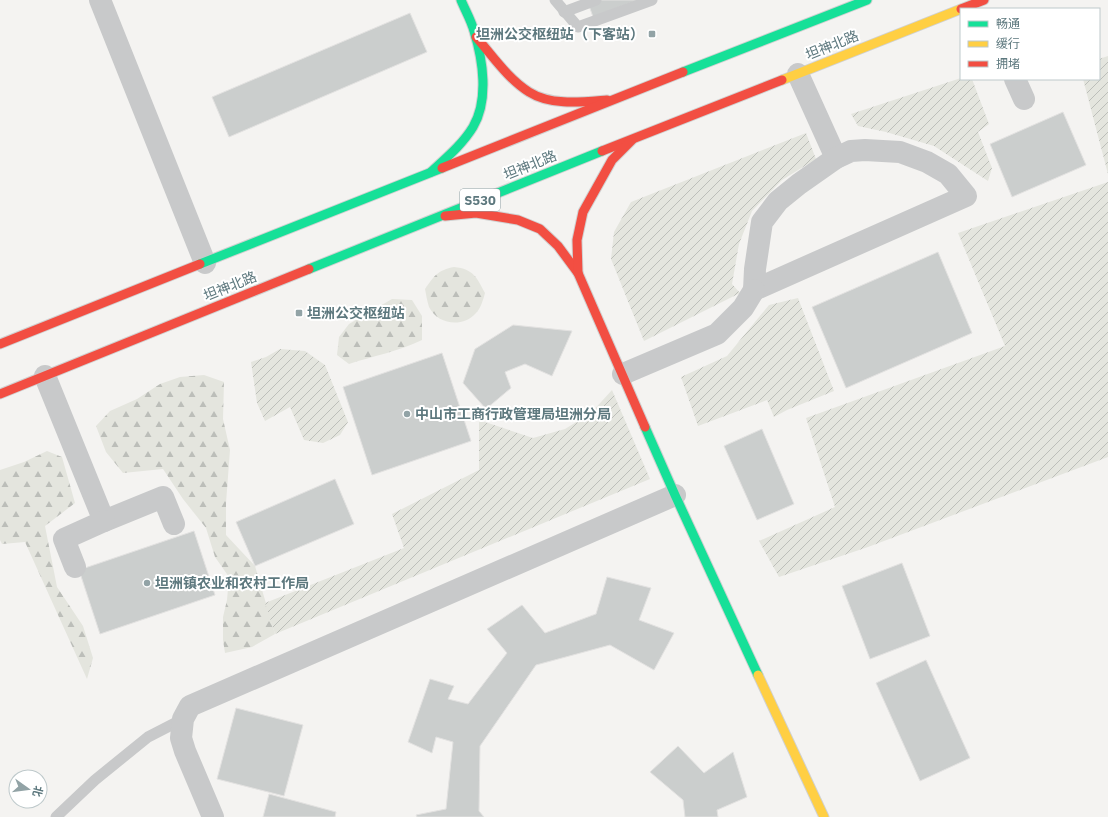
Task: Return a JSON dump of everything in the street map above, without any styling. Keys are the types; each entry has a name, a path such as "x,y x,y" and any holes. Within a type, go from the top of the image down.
{"main road":[{"path":"430,172 455,150 476,120 481,102 483,84 482,66 476,36 461,0"},
{"name":"坦神北路","path":"0,344 430,172 867,0"},
{"name":"坦神北路","path":"965,8 983,3"},
{"name":"坦神北路","path":"0,394 437,217 960,9"},
{"path":"476,36 517,82 530,92 546,99 574,102 613,100"},
{"path":"578,273 577,240 583,212 612,160 632,140"},
{"path":"437,217 476,214 518,220 540,229 558,246 578,273 675,495 824,817"}],"street":[{"path":"100,0 205,263"},
{"path":"798,74 836,158"},
{"path":"1015,80 1024,99"},
{"path":"622,374 717,334 743,308 754,290 755,269 762,222 778,201 836,158 851,151 865,150 900,152 927,162 948,174 966,196 754,290"},
{"path":"45,376 104,521"},
{"path":"213,817 181,738 183,719 190,706 675,495"},
{"path":"75,567 64,539 104,521 163,497 174,524"}],"lane":[{"path":"555,0 578,27 652,0"},
{"path":"564,12 596,0"},
{"path":"56,817 95,780 148,737 183,719"}],"green space":[{"path":"1108,56 1108,174 1083,80 1100,80 1100,59"},
{"path":"960,78 960,80 972,80 989,124 978,132 992,168 988,181 934,146 886,132 858,126 851,114"},
{"path":"806,133 816,159 782,180 752,211 739,244 732,284 740,293 644,341 611,259 614,232 631,202"},
{"path":"1108,182 1108,457 868,547 779,577 759,541 835,507 806,418 1005,346 958,233"},
{"path":"454,267 466,270 474,275 485,293 478,311 471,318 458,322 444,321 433,313 429,307 425,289 437,274"},
{"path":"798,298 834,391 787,410 774,417 767,400 698,426 681,377 727,356 769,305"},
{"path":"392,299 412,300 422,316 422,340 396,350 349,364 337,355 339,337 349,324"},
{"path":"280,349 305,351 325,365 348,422 340,435 323,443 304,440 290,407 265,421 257,403 251,362 266,357"},
{"path":"204,375 224,382 223,419 230,450 226,503 226,535 255,566 275,634 252,647 225,653 223,640 223,617 227,600 229,577 215,557 206,528 183,499 163,469 123,473 106,452 96,426 110,411 137,399 160,384 180,377"},
{"path":"612,390 650,479 275,634 265,603 404,548 392,514 479,470 479,420 533,438 565,429 591,413"},
{"path":"47,451 62,457 75,503 45,526 57,587 83,626 93,658 87,679 25,542 2,544 0,540 0,470 24,462"}],"building":[{"path":"587,0 638,0 593,17"},
{"path":"410,13 427,52 229,137 212,97"},
{"path":"1063,112 1086,165 1012,197 990,144"},
{"path":"938,252 972,333 846,388 812,307"},
{"path":"513,325 572,331 552,376 525,364 505,372 511,388 486,409 463,383 475,349"},
{"name":"中山市工商行政管理局坦洲分局","path":"442,353 471,441 372,475 343,387"},
{"path":"762,429 794,504 757,520 724,446"},
{"name":"坦洲镇农业和农村工作局","path":"335,479 354,524 255,566 236,522"},
{"name":"坦洲镇农业和农村工作局","path":"194,531 215,595 100,634 79,570"},
{"path":"902,563 930,636 870,659 842,586"},
{"path":"607,577 651,588 639,620 674,633 654,670 610,645 536,665 480,746 479,811 484,817 417,817 416,815 446,809 453,742 436,737 432,753 408,742 430,679 454,686 448,699 468,704 507,653 487,629 522,605 545,633 596,614"},
{"path":"926,660 970,758 920,781 876,683"},
{"path":"236,708 303,725 284,796 217,779"},
{"path":"678,746 704,773 733,752 747,797 717,810 718,817 685,817 683,800 650,772"},
{"path":"269,794 336,812 335,817 263,817"}],"traffic: fast":[{"path":"431,172 454,151 469,134 478,116 481,105 483,80 480,54 473,27 461,0"},
{"path":"683,72 867,0"},
{"path":"309,269 602,151"},
{"path":"200,264 442,168"},
{"path":"645,427 758,675"}],"traffic: slow":[{"path":"782,80 960,9"},
{"path":"758,675 824,817"}],"traffic: jam":[{"path":"964,8 984,0"},
{"path":"476,37 514,80 529,92 557,101 587,102 607,100"},
{"path":"442,168 683,72"},
{"path":"602,151 782,80"},
{"path":"578,273 577,240 583,212 612,160 632,140"},
{"path":"445,216 476,213 518,220 540,229 558,246 578,273 645,427"},
{"path":"0,344 200,264"},
{"path":"0,394 309,269"}],"place":[{"name":"坦洲公交枢纽站（下客站）","path":"652,34"},
{"name":"坦洲公交枢纽站","path":"299,313"},
{"name":"中山市工商行政管理局坦洲分局","path":"407,414"},
{"name":"坦洲镇农业和农村工作局","path":"147,583"}]}
